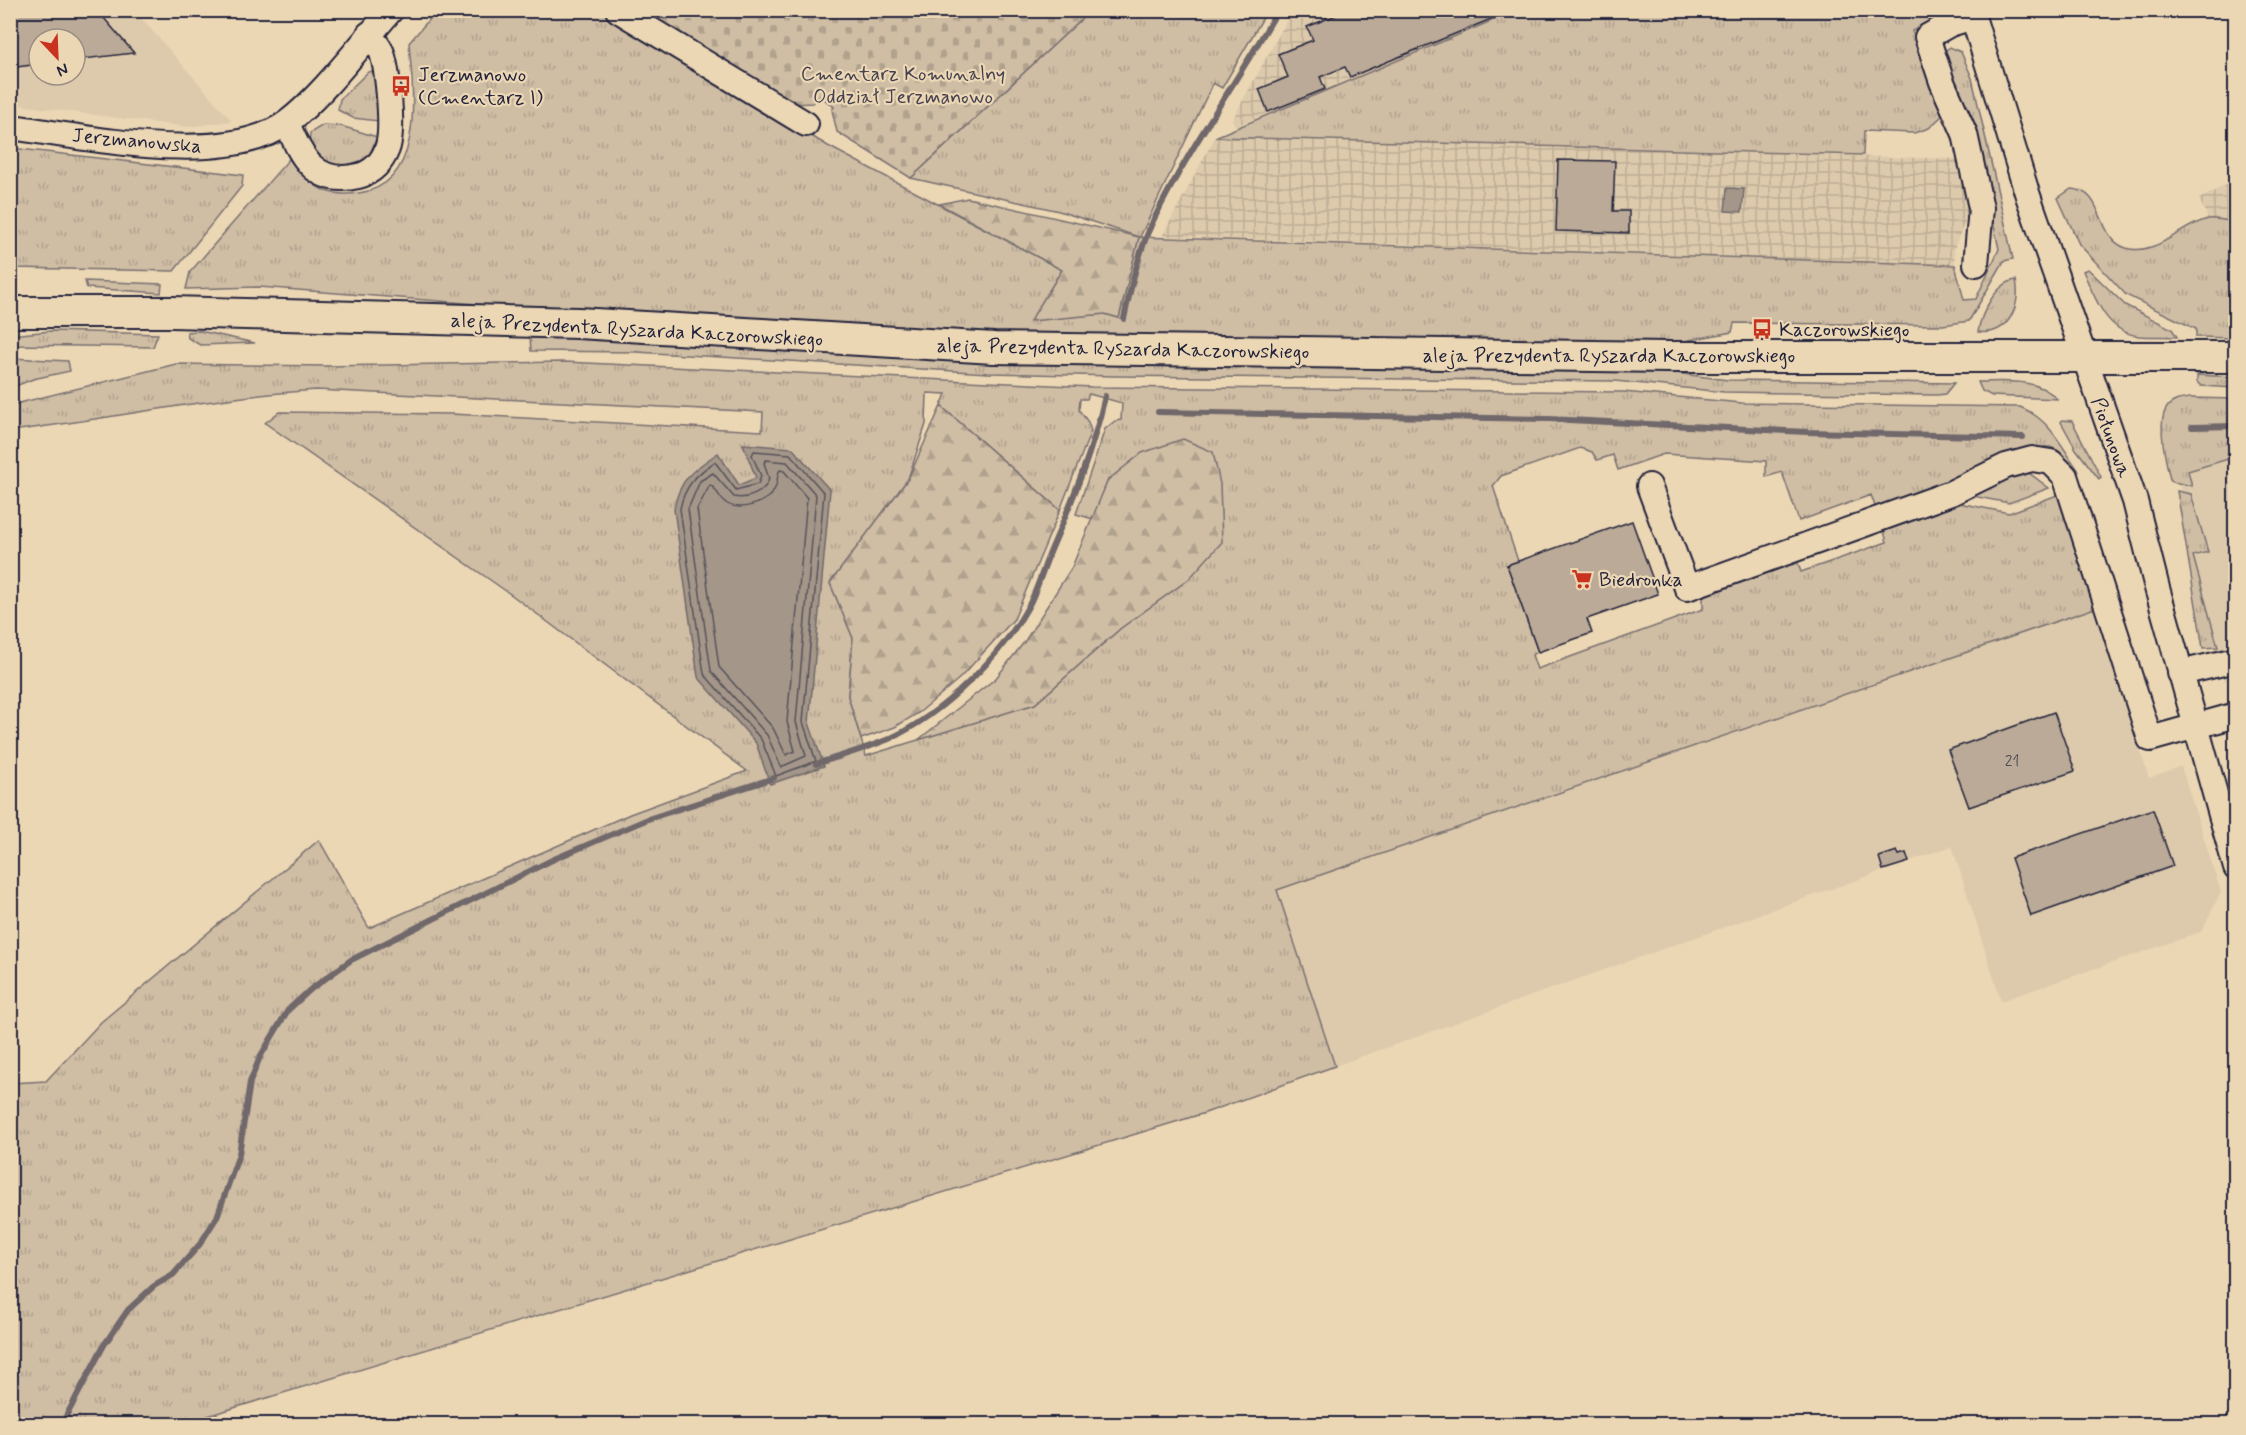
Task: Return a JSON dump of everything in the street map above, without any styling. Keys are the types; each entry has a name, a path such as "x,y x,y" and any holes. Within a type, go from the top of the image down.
{"main road":[{"name":"aleja Prezydenta Ryszarda Kaczorowskiego","path":"10,312 172,312 578,323 994,348 1668,357 2235,357"}],"street":[{"name":"Jerzmanowska","path":"10,127 192,147 247,140 287,123 390,10"},
{"path":"618,10 806,124"},
{"path":"1972,14 1927,37 1942,82 1965,135 1981,208 1977,264"},
{"name":"Piołunowa","path":"1972,14 2028,196 2135,501 2180,674 2235,868"},
{"path":"287,123 296,144 309,164 322,175 333,179 348,178 362,175 378,165 390,138 382,52 369,34"},
{"path":"1649,486 1687,588 1951,493 2007,466 2032,459 2051,462 2065,476 2150,739 2235,715"},
{"path":"2180,674 2235,660"}],"shaded area":[{"path":"11,11 135,11 232,121 187,127 11,104"},
{"path":"1292,11 1515,11 1236,126 1232,120"},
{"path":"1215,137 1959,159 1970,209 1954,249 1955,265 1162,236"},
{"path":"2235,180 2235,222 2208,219 2199,199"},
{"path":"2235,451 2235,678 2225,681 2192,556 2176,465"},
{"path":"2095,608 2149,778 2181,766 2221,892 2201,932 2001,1001 1952,846 1335,1066 1277,890"}],"green space":[{"path":"437,10 603,11 828,146 1062,270 1031,320 1105,314 1119,318 1139,237 1059,211 911,178 1090,11 1267,11 1222,88 1213,83 1140,237 1955,265 1964,300 1976,299 1999,249 1985,186 1943,57 1945,51 1950,47 1961,52 1972,78 2013,259 2004,261 1969,321 1943,325 1734,323 1732,332 1678,342 1024,335 516,307 259,287 186,289 190,272 289,159 312,183 335,193 359,193 381,186 396,173 411,133 413,109 409,43"},
{"name":"Cmentarz Komunalny Oddział Jerzmanowo","path":"638,11 1090,11 911,178 837,132 832,110 834,107 820,96 813,103 792,104"},
{"path":"1515,11 1949,11 1912,31 1944,114 1929,128 1914,133 1864,131 1863,155 1215,137"},
{"path":"374,71 378,91 378,121 353,118 338,110 340,99 368,72"},
{"path":"323,125 341,126 377,137 368,158 335,170 324,163 315,155 310,146 310,133"},
{"path":"11,148 243,175 242,186 174,271 11,268"},
{"path":"2071,189 2082,191 2090,197 2109,235 2116,243 2126,248 2137,250 2148,248 2208,219 2235,222 2235,338 2196,337 2196,329 2126,295 2079,244 2058,198"},
{"path":"968,198 1139,237 1119,318 1105,314 1030,321 1062,270 939,204"},
{"path":"2088,269 2125,305 2172,329 2177,337 2139,336 2118,328 2110,321 2097,302 2083,271"},
{"path":"2016,280 2017,300 2005,324 1989,332 1978,332 1982,316 1996,293 2009,282"},
{"path":"85,281 162,284 161,293 87,288"},
{"path":"51,331 158,334 153,347 11,345 11,335"},
{"path":"200,331 255,343 200,345 188,338 187,332"},
{"path":"530,337 1652,370 1728,380 1954,383 1945,394 1937,395 1724,392 1615,381 988,373 636,352 531,351"},
{"path":"11,358 68,361 70,371 33,379 11,388"},
{"path":"565,362 1092,387 1623,392 1742,403 2020,407 2039,419 2054,434 2079,471 2076,476 2059,452 2050,447 2044,447 1876,509 1871,495 1799,521 1782,472 1766,477 1766,461 1664,454 1618,470 1613,455 1597,460 1592,452 1580,448 1501,476 1493,486 1518,561 1507,565 1538,652 1532,655 1537,669 1703,609 1703,596 1710,589 1796,558 1801,572 1887,542 1883,528 1954,502 2009,513 2060,494 2095,608 1277,890 1335,1066 1205,1113 181,1424 11,1424 11,1083 46,1081 101,1022 319,840 369,928 630,814 747,771 513,596 265,423 279,412 452,414 762,431 763,412 316,390 201,403 11,431 11,405 176,364 326,366","holes":["927,393 946,394 941,406 1060,510 1091,431 1088,422 1079,410 1080,399 1087,399 1089,394 1122,403 1121,420 1115,421 1105,429 1076,514 1093,519 1108,480 1189,579 1121,628 1035,704 866,756 848,696 853,638 830,583 908,479 926,424"]},
{"path":"2197,375 2235,377 2235,388 2201,386 2197,382"},
{"path":"1978,382 2031,384 2049,392 2057,399 1992,396 1982,391"},
{"path":"2235,399 2235,457 2188,471 2192,486 2173,482 2170,479 2162,434 2163,416 2168,406 2177,400"},
{"path":"941,406 1060,510 1014,619 961,677 920,712 895,727 861,739 848,696 853,638 830,583 908,479"},
{"path":"2062,420 2072,421 2101,477 2099,479 2076,449"},
{"path":"1183,439 1213,452 1220,484 1222,542 1189,579 1121,628 1035,704 918,740 996,678 1025,641 1072,567 1108,480 1142,453"},
{"path":"2029,473 2049,488 2009,503 1972,496 2010,475"},
{"path":"2177,491 2191,494 2208,552 2193,556 2218,647 2203,648"}],"water":[{"path":"1727,188 1744,189 1742,212 1725,211"},
{"path":"743,444 792,448 830,490 809,723 824,766 770,784 756,743 698,677 674,509 684,482 702,464 718,453 739,485 756,478"}],"building":[{"path":"10,10 97,10 134,53 87,59 87,27 27,27 27,66 10,68"},
{"path":"1348,10 1513,10 1350,77 1345,67 1320,77 1325,89 1268,112 1259,89 1288,77 1278,54 1313,40 1307,27"},
{"path":"1558,160 1615,161 1613,211 1629,211 1629,233 1556,231"},
{"name":"Biedronka","path":"1632,521 1658,594 1587,619 1592,633 1538,652 1507,565"},
{"path":"2054,712 2075,771 1969,807 1948,750"},
{"path":"2153,809 2173,866 2031,916 2011,858"},
{"path":"1897,851 1899,855 1906,853 1909,862 1883,870 1879,857"}],"waterway":[{"path":"1124,319 1140,256 1154,219 1183,165 1278,10"},
{"path":"816,764 880,743 930,715 969,682 1003,644 1017,625 1035,592 1082,474 1105,396"},
{"path":"1158,412 1549,419 1807,432 2023,437"},
{"path":"2192,427 2236,426"},
{"path":"62,1424 104,1345 128,1310 154,1286 173,1275 200,1244 217,1217 239,1154 250,1082 260,1057 288,1010 311,989 351,960 554,859 648,819 774,778"}],"place":[{"name":"Jerzmanowo (Cmentarz I)","path":"401,86"},
{"name":"Kaczorowskiego","path":"1762,329"},
{"name":"Biedronka","path":"1582,579"}]}
